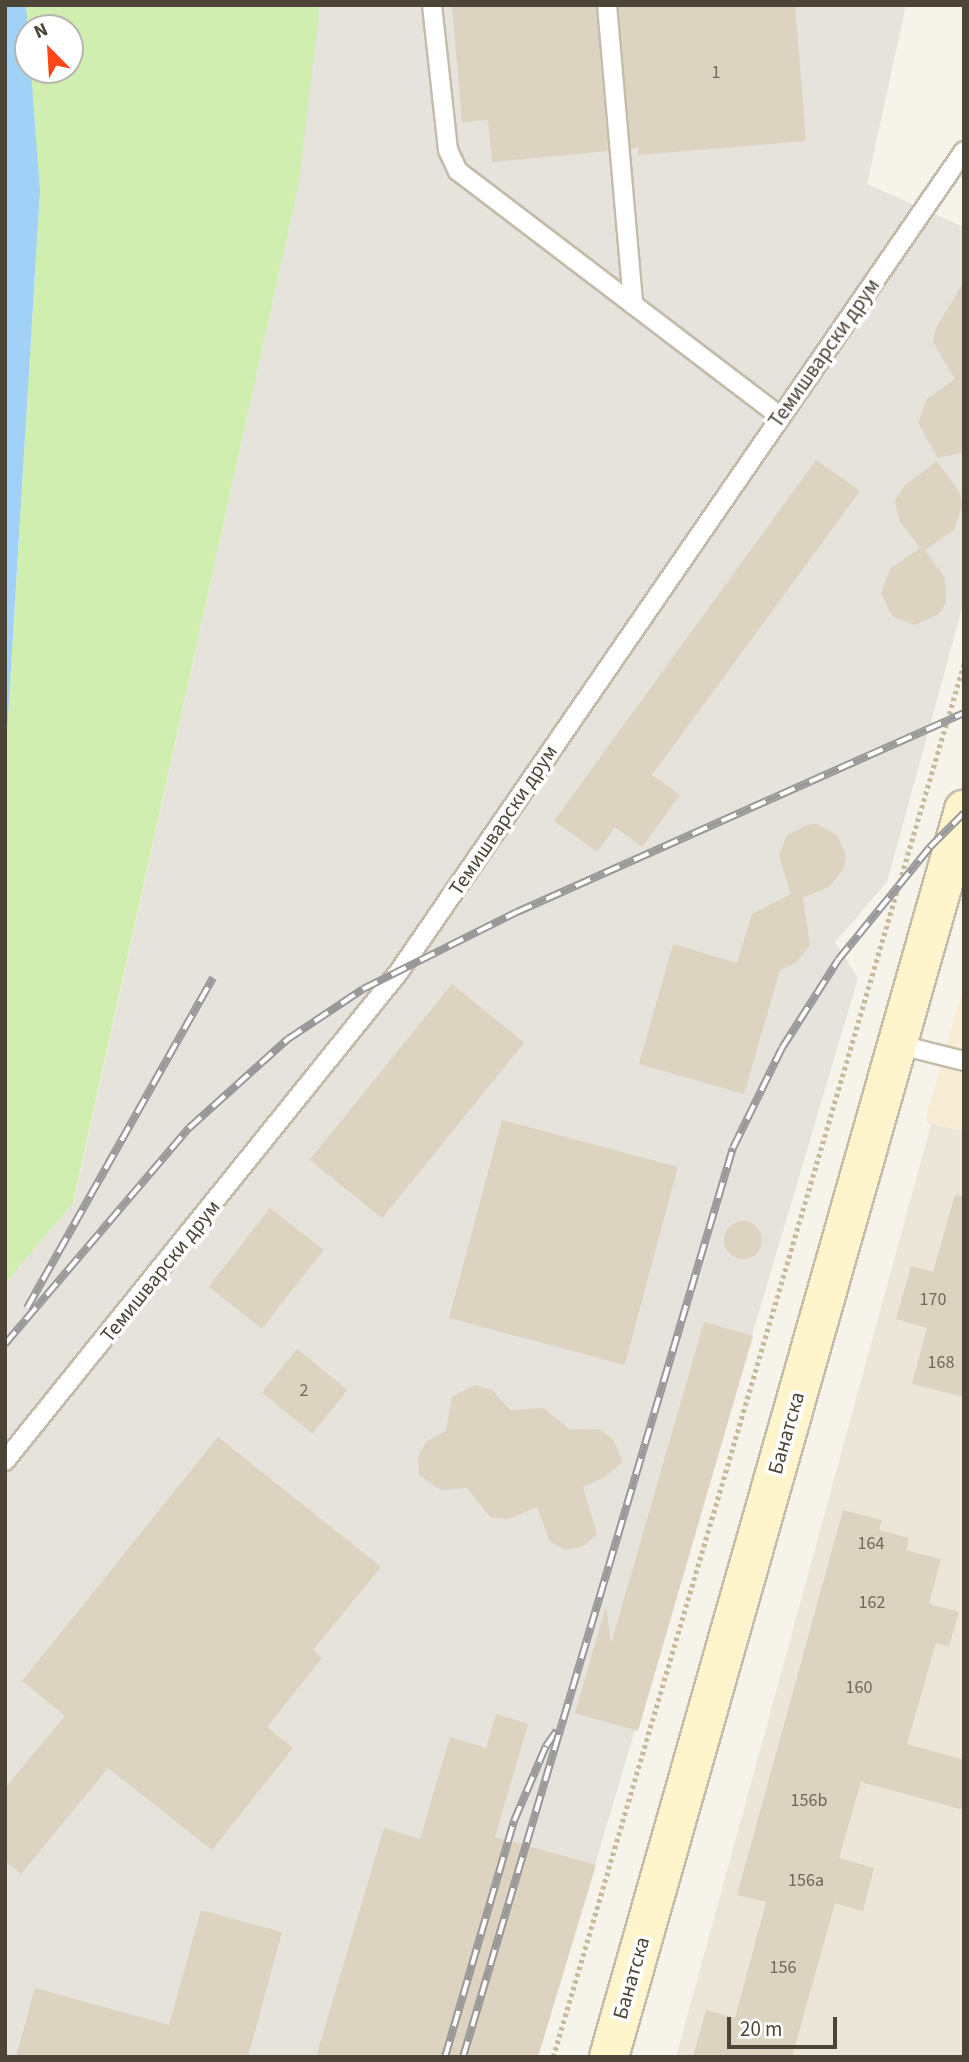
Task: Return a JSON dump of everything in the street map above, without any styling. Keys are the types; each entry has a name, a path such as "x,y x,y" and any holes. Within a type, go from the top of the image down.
{"main road":[{"name":"Банатска","path":"609,2057 897,1044 952,889 964,810"}],"lane":[{"path":"432,5 448,150 458,171 779,416"},
{"path":"607,5 633,305"},
{"name":"Темишварски друм","path":"5,1461 398,973 964,151"},
{"path":"897,1044 964,1061"}],"path":[{"path":"553,2057 964,663"}],"shaded area":[{"path":"317,5 906,5 867,184 964,227 964,601 887,882 835,942 858,978 538,2057 5,2057 5,1284 74,1202 298,188"},
{"path":"964,983 964,1132 925,1122"},
{"path":"964,1004 964,2057 676,2057"}],"green space":[{"path":"26,5 317,5 319,14 298,188 73,1203 5,1284 5,766 40,191 31,84 84,84 84,14 26,14"}],"water":[{"path":"5,5 26,5 27,14 14,14 14,84 32,84 40,191 5,766"}],"building":[{"path":"452,5 596,5 608,151 492,162 488,120 462,122"},
{"path":"618,5 795,5 806,141 638,155 638,148 631,149"},
{"path":"964,281 964,452 938,458 918,423 927,399 955,379 933,342 936,328"},
{"path":"816,460 860,491 652,775 680,795 642,847 615,827 597,852 554,821"},
{"path":"937,461 960,493 962,506 954,530 925,550 945,578 946,603 939,614 915,625 892,616 881,593 890,569 920,548 899,521 895,500 905,485"},
{"path":"817,824 837,835 846,856 844,868 830,886 803,898 810,945 796,963 780,970 744,1094 639,1064 673,944 737,963 752,914 791,894 779,856 786,836 806,825"},
{"path":"452,984 524,1043 382,1218 310,1160"},
{"path":"502,1120 678,1167 625,1365 449,1318"},
{"path":"955,1195 964,1196 964,1397 912,1384 927,1328 896,1319 911,1266 933,1272"},
{"path":"270,1208 324,1250 262,1329 208,1287"},
{"path":"743,1221 756,1227 762,1240 756,1253 743,1259 730,1253 724,1240 730,1227"},
{"path":"704,1322 753,1336 638,1731 575,1713 606,1606 611,1644"},
{"path":"297,1349 348,1390 312,1433 262,1393"},
{"path":"475,1385 492,1390 510,1410 544,1408 570,1430 599,1429 613,1439 623,1462 605,1477 583,1487 597,1534 584,1546 566,1550 550,1542 537,1507 509,1519 491,1518 467,1488 441,1490 419,1475 418,1456 427,1441 446,1431 452,1397"},
{"path":"218,1437 381,1567 313,1650 322,1658 267,1727 293,1748 212,1850 108,1768 21,1874 5,1861 5,1788 65,1716 22,1681"},
{"path":"843,1510 882,1520 879,1530 909,1538 906,1550 941,1559 929,1604 959,1612 949,1646 936,1643 907,1744 964,1760 964,1810 861,1782 839,1858 874,1868 863,1911 835,1903 792,2057 693,2057 706,2010 735,2018 766,1902 737,1895"},
{"path":"496,1714 528,1724 495,1837 596,1865 538,2057 316,2057 384,1828 420,1839 450,1737 486,1748"},
{"path":"201,1910 282,1932 248,2057 16,2057 35,1988 169,2025"}],"railway":[{"path":"5,1344 189,1128 288,1039 363,989 517,912 964,713"},
{"path":"463,2057 733,1148 782,1048 838,960 930,847 964,813"},
{"path":"27,1308 213,978"},
{"path":"445,2057 514,1821 546,1746 557,1730"}]}
